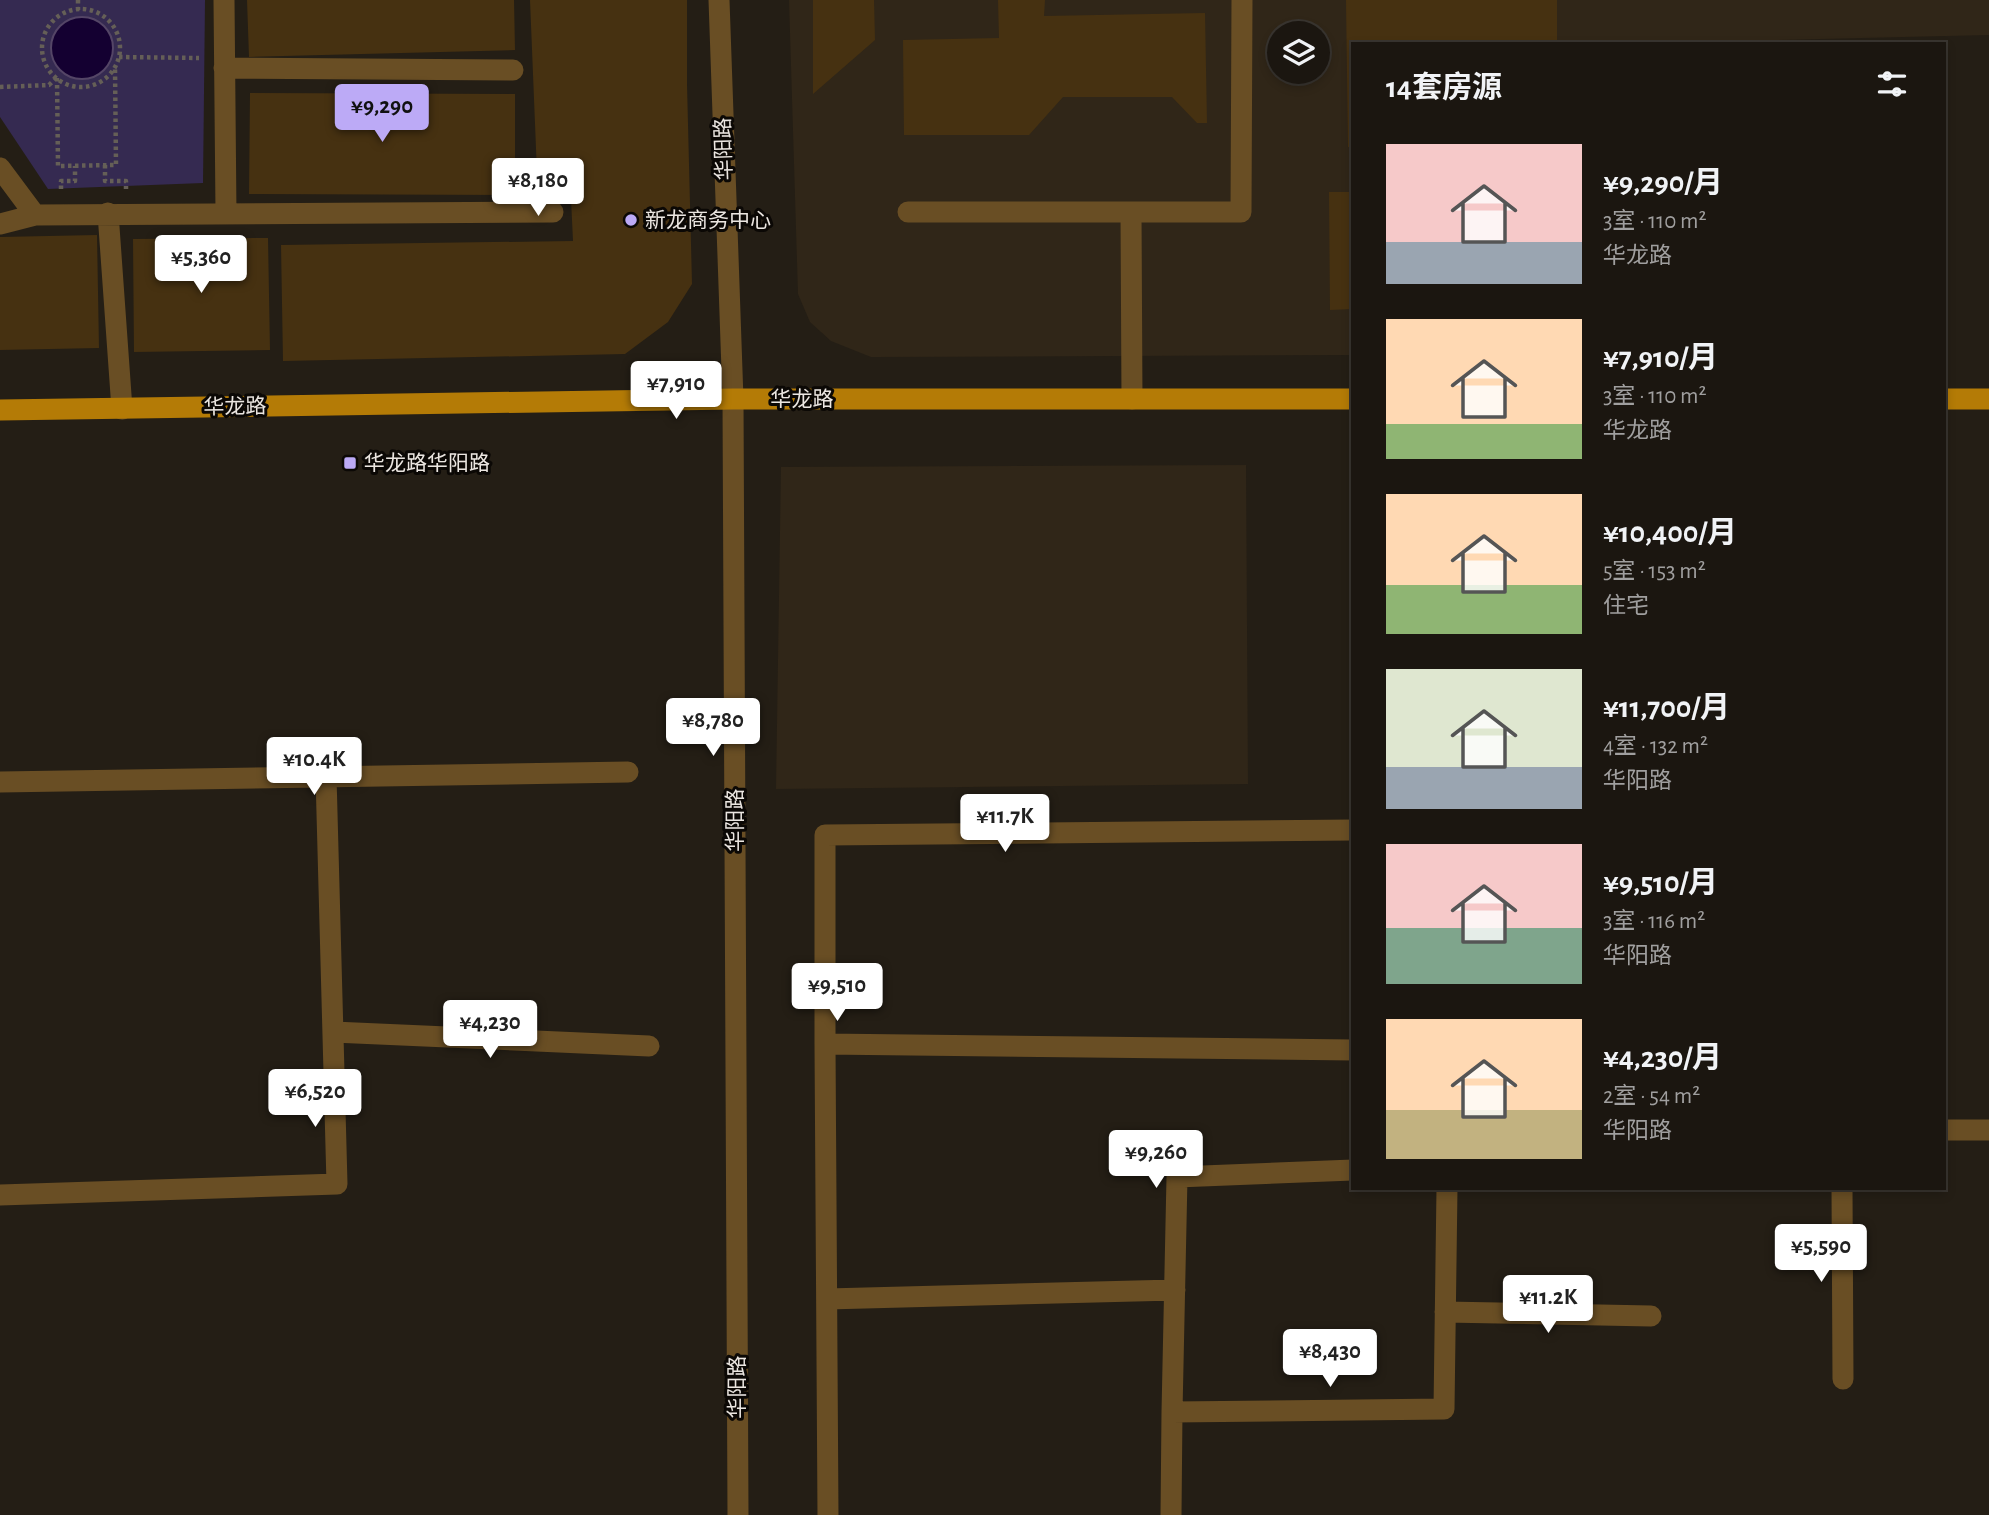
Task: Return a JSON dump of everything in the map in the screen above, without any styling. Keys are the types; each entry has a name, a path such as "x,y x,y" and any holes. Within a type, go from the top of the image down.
{"main road":[{"path":"1946,398 1989,398"},
{"name":"华龙路","path":"0,410 733,399 1351,399"}],"street":[{"path":"223,0 226,213"},
{"name":"华阳路","path":"719,0 733,399 738,1515"},
{"path":"908,212 1241,212 1242,0"},
{"path":"224,68 513,69"},
{"path":"0,168 35,215"},
{"path":"0,224 35,215 108,213 553,212"},
{"path":"1131,212 1132,399"},
{"path":"108,213 122,409"},
{"path":"0,782 628,772"},
{"path":"0,1195 337,1184 326,776"},
{"path":"828,1515 825,835 1351,830"},
{"path":"333,1032 649,1046"},
{"path":"825,1044 1351,1050"},
{"path":"1946,1130 1989,1130"},
{"path":"1171,1515 1177,1177 1351,1170"},
{"path":"1172,1412 1444,1409 1447,1190"},
{"path":"1842,1190 1843,1379"},
{"path":"827,1299 1175,1290"},
{"path":"1445,1312 1651,1316"}],"path":[{"path":"78,0 78,9"},
{"path":"78,9 98,12 109,20 117,31 120,44 120,57 115,68 96,84 83,86 71,85 57,78 45,61 42,49 44,36 50,25 59,16 78,9"},
{"path":"120,57 208,58 224,68"},
{"path":"57,78 58,166 116,165 115,68"},
{"path":"0,86 49,85 57,78"}],"shaded area":[{"path":"0,0 205,0 203,183 48,189 0,117"},
{"path":"789,0 1989,0 1989,35 1699,42 1351,42 1351,355 871,357 831,341 810,322 798,294"},
{"path":"82,17 94,19 104,26 111,36 111,60 104,70 94,77 82,79 70,77 60,70 53,60 51,48 53,36 60,26 70,19"},
{"path":"1246,465 1248,784 776,789 781,467"}],"building":[{"path":"247,0 514,0 515,50 249,57"},
{"name":"新龙商务中心","path":"530,0 687,0 692,284 668,322 625,354 283,361 281,245 573,241 571,199 538,198"},
{"path":"813,0 874,0 875,40 813,94"},
{"path":"998,0 1045,0 1044,16 1205,13 1207,123 1197,123 1172,97 1063,97 1029,135 904,135 903,40 999,38"},
{"path":"1346,0 1557,0 1557,42 1351,42 1351,147 1348,147"},
{"path":"250,93 515,94 515,195 249,194"},
{"path":"1329,192 1351,192 1351,309 1330,310"},
{"path":"97,235 99,348 0,350 0,237"},
{"path":"268,238 270,350 134,352 133,239"}],"place":[{"name":"新龙商务中心","path":"631,220"},
{"name":"华龙路华阳路","path":"350,463"}]}
